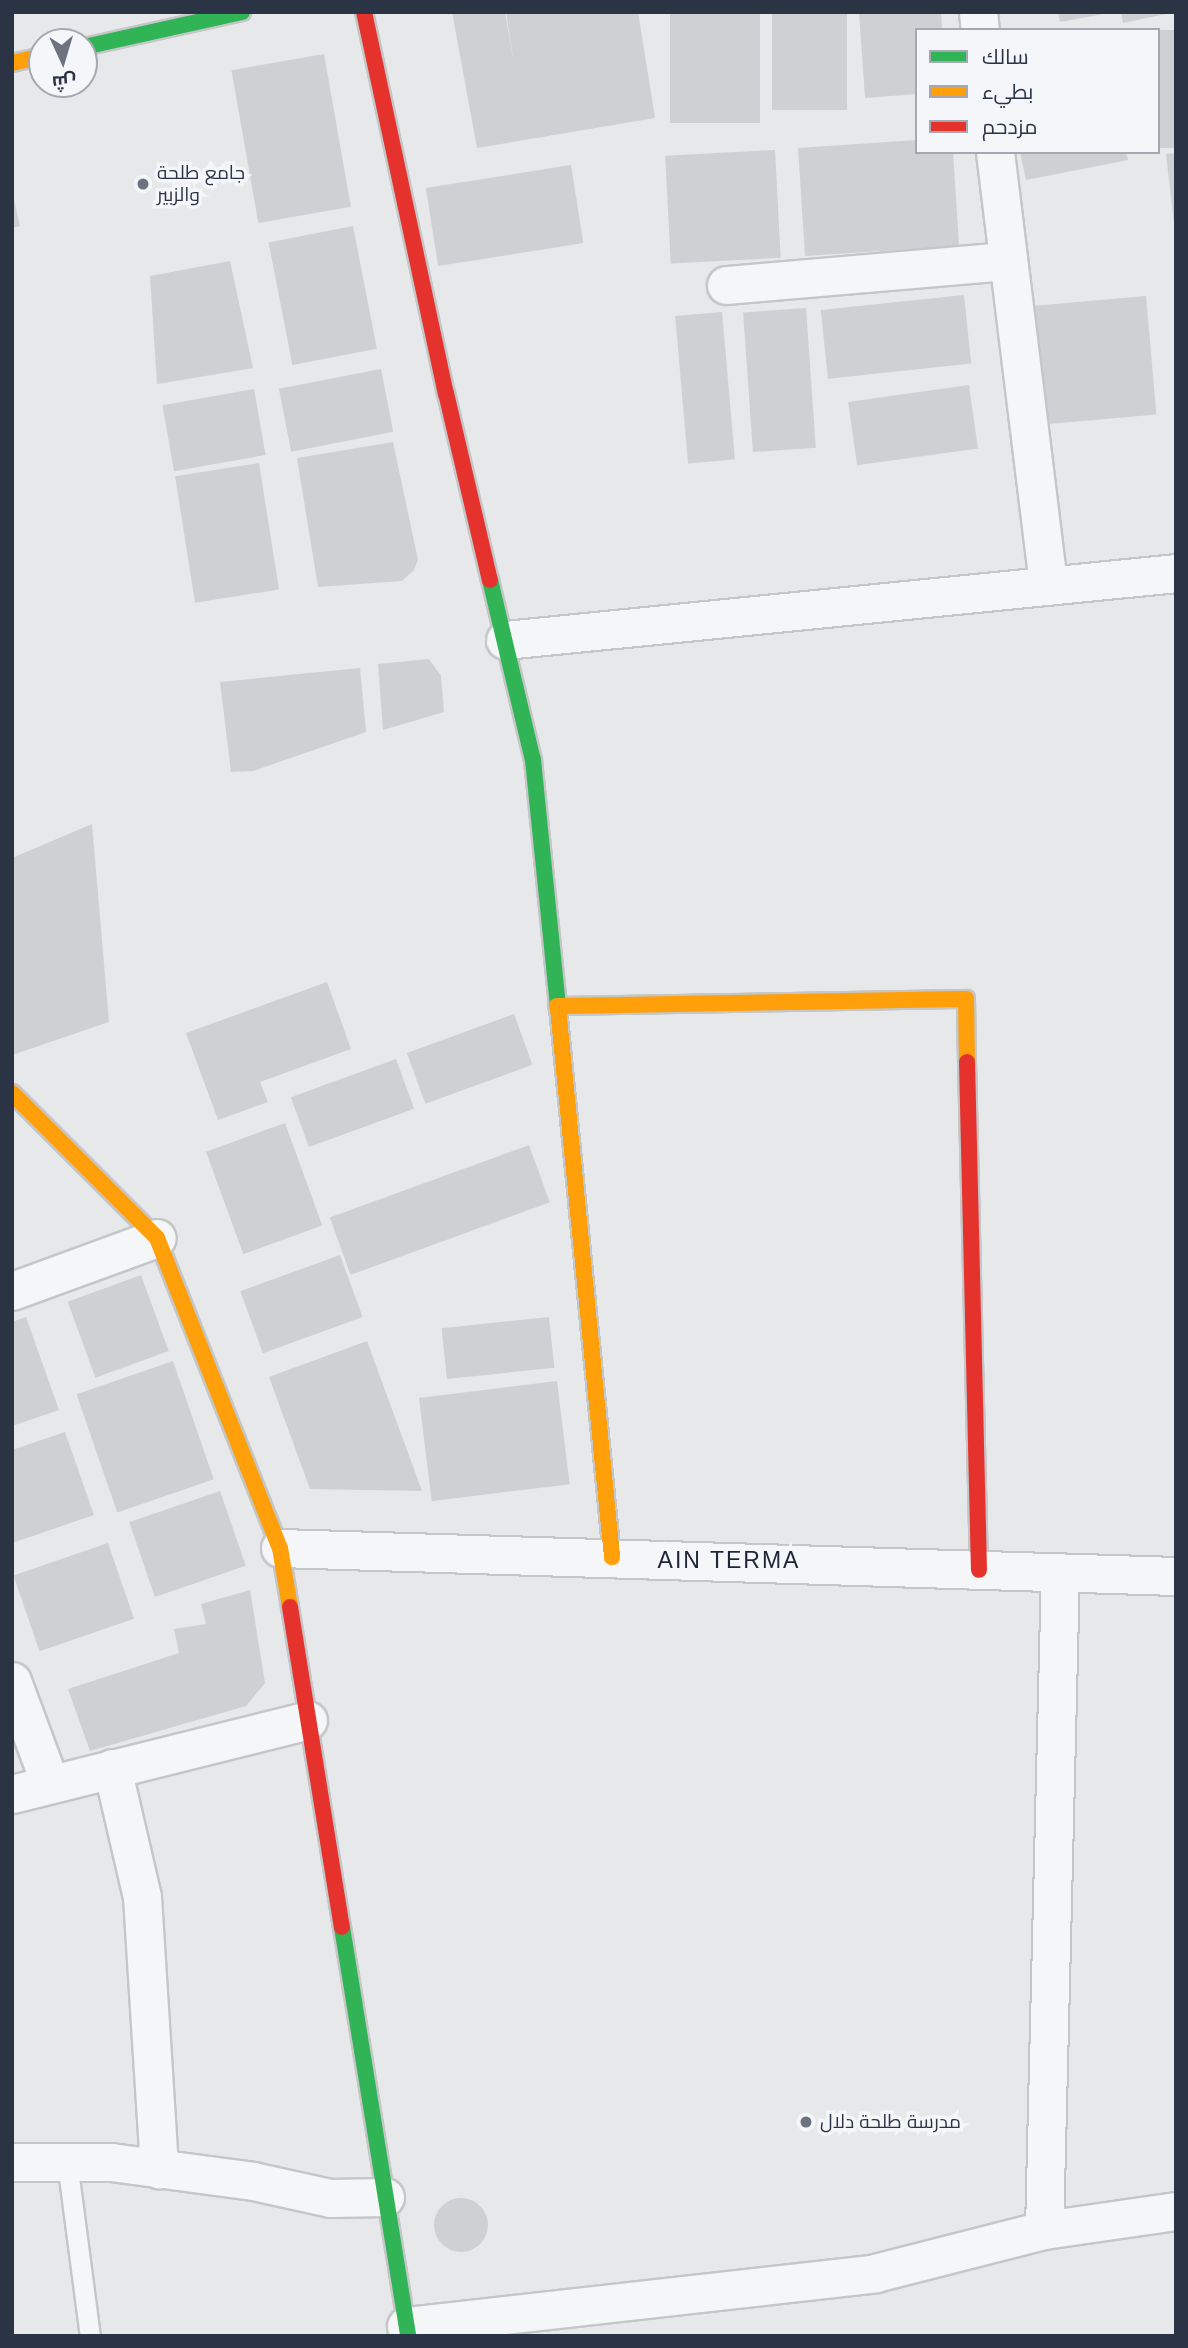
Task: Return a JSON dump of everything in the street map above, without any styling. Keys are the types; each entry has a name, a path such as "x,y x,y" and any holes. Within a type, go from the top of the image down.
{"street":[{"path":"98,44 242,12"},
{"path":"364,12 446,393 533,760 612,1557"},
{"path":"995,154 1048,586"},
{"path":"726,285 1008,261"},
{"path":"505,640 1176,573"},
{"path":"557,1006 966,999 979,1570"},
{"path":"12,1093 157,1238 280,1548 407,2331 875,2273 1044,2230 1176,2211"},
{"path":"12,1291 157,1238"},
{"path":"280,1548 1176,1576"},
{"path":"1044,2230 1060,1572"},
{"path":"12,1681 50,1784"},
{"path":"12,1794 307,1720"},
{"path":"112,1768 142,1897 159,2169"},
{"path":"12,2162 111,2162 253,2180 330,2198 385,2197"}],"lane":[{"path":"67,2162 90,2336"}],"building":[{"path":"452,12 505,12 515,69 506,12 638,12 655,118 477,148"},
{"path":"670,12 760,12 760,123 670,123"},
{"path":"772,12 847,12 847,110 772,110"},
{"path":"859,12 941,12 942,28 915,28 915,94 865,98"},
{"path":"1058,12 1104,12 1104,14 1060,22"},
{"path":"1121,12 1171,12 1171,13 1123,23"},
{"path":"1160,30 1176,30 1176,148 1160,148"},
{"path":"324,54 351,207 258,223 231,70"},
{"path":"915,140 915,154 953,154 959,246 805,256 798,148"},
{"path":"775,150 781,258 671,264 665,156"},
{"path":"1176,153 1176,224 1174,224 1166,154"},
{"path":"1020,154 1126,154 1128,160 1026,180"},
{"path":"571,165 583,243 438,266 426,188"},
{"path":"12,191 20,226 12,228"},
{"path":"353,226 377,349 292,365 269,242"},
{"path":"230,261 253,368 157,384 150,276"},
{"path":"964,295 971,364 828,379 821,310"},
{"path":"1146,296 1156,415 1037,425 1026,306"},
{"path":"806,308 816,448 753,452 743,312"},
{"path":"722,312 735,459 688,464 675,316"},
{"path":"381,369 393,432 291,452 279,389"},
{"path":"969,385 978,448 857,465 848,402"},
{"path":"254,389 266,455 174,471 162,405"},
{"path":"393,442 418,560 414,570 402,581 318,587 297,458"},
{"path":"259,463 279,589 195,603 175,476"},
{"path":"429,659 441,676 444,712 383,730 378,664"},
{"path":"360,668 366,732 253,771 231,772 220,682"},
{"path":"92,824 109,1022 12,1055 12,858"},
{"path":"327,982 351,1049 260,1082 268,1102 218,1120 186,1033"},
{"path":"514,1014 532,1065 425,1104 407,1053"},
{"path":"396,1059 414,1109 309,1147 291,1097"},
{"path":"285,1123 322,1225 243,1254 206,1152"},
{"path":"529,1145 550,1202 351,1275 330,1218"},
{"path":"340,1255 363,1317 263,1353 240,1291"},
{"path":"141,1275 169,1351 95,1378 68,1302"},
{"path":"26,1317 59,1410 12,1426 12,1322"},
{"path":"549,1317 554,1368 447,1379 442,1328"},
{"path":"367,1341 422,1491 310,1489 269,1377"},
{"path":"173,1361 214,1479 117,1512 77,1394"},
{"path":"557,1381 570,1484 432,1501 419,1398"},
{"path":"65,1432 94,1515 12,1543 12,1450"},
{"path":"220,1491 246,1566 155,1597 129,1522"},
{"path":"108,1543 134,1619 39,1651 13,1576"},
{"path":"250,1590 265,1683 246,1706 90,1751 68,1689 179,1653 174,1629 206,1624 201,1604"},
{"path":"461,2198 480,2206 488,2225 480,2244 461,2252 442,2244 434,2225 442,2206"}],"traffic: fast":[{"path":"98,44 242,12"},
{"path":"490,580 533,760 558,1008"},
{"path":"342,1927 408,2336"}],"traffic: slow":[{"path":"12,63 28,59"},
{"path":"557,1006 966,999 967,1062"},
{"path":"558,1008 612,1557"},
{"path":"12,1093 157,1238 280,1548 290,1607"}],"traffic: jam":[{"path":"364,12 446,393 490,580"},
{"path":"967,1062 979,1570"},
{"path":"290,1607 342,1927"}],"place":[{"name":"جامع طلحة والزبير","path":"143,184"},
{"name":"مدرسة طلحة دلال","path":"806,2122"}],"district":[{"name":"AIN TERMA","path":"729,1560"}]}
